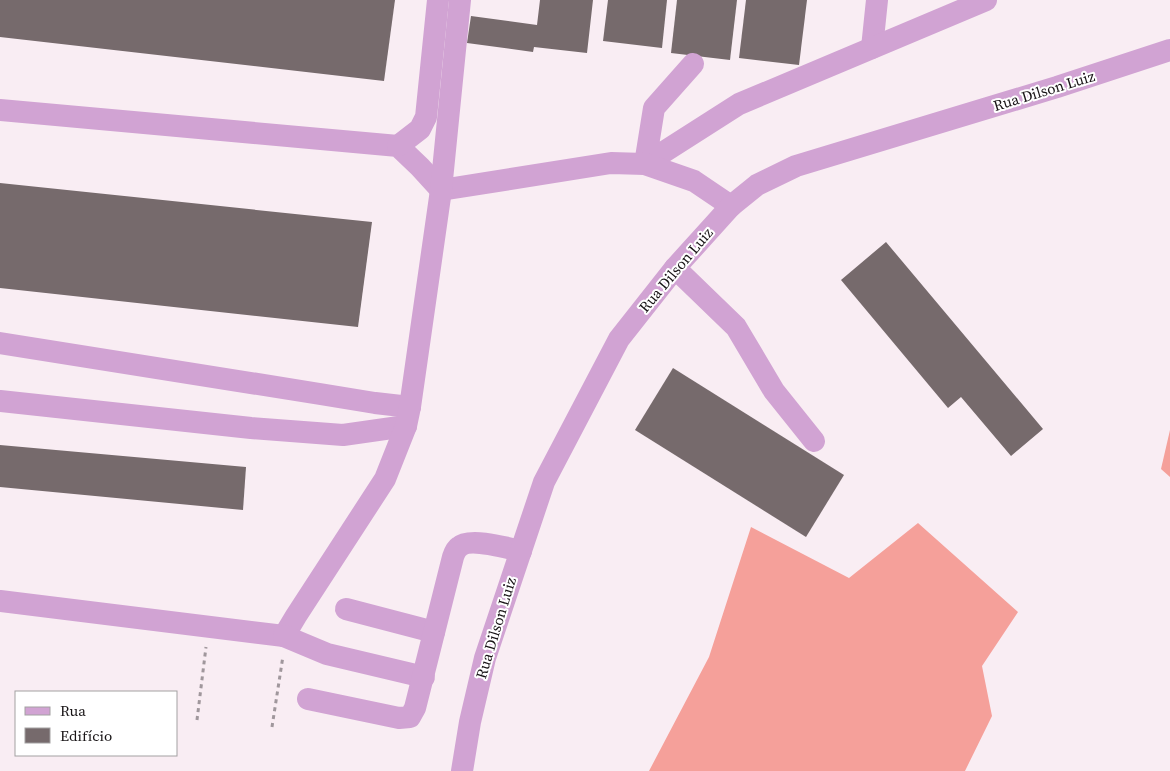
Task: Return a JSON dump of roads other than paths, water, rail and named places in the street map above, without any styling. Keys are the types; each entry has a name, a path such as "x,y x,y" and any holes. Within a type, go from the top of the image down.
{"street":[{"path":"398,146 420,129 426,117 438,0"},
{"path":"284,636 385,479 408,416 441,190 460,0"},
{"path":"872,48 877,0"},
{"path":"645,164 738,104 986,0"},
{"name":"Rua Dilson Luiz","path":"461,771 485,658 544,482 619,339 675,268 731,206 756,184 796,166 1057,87 1170,50"},
{"path":"645,164 654,108 693,64"},
{"path":"0,110 398,146 441,190"},
{"path":"441,190 611,163 645,164 694,181 731,206"},
{"path":"675,268 736,327 774,391 814,440"},
{"path":"0,343 320,394 375,404 408,416"},
{"path":"0,401 252,428 343,435 408,416"},
{"path":"308,700 398,718 410,717 415,708 424,677 453,557 459,546 468,542 521,551"},
{"path":"0,601 284,636 327,654 424,677"},
{"path":"346,609 434,632"}]}
